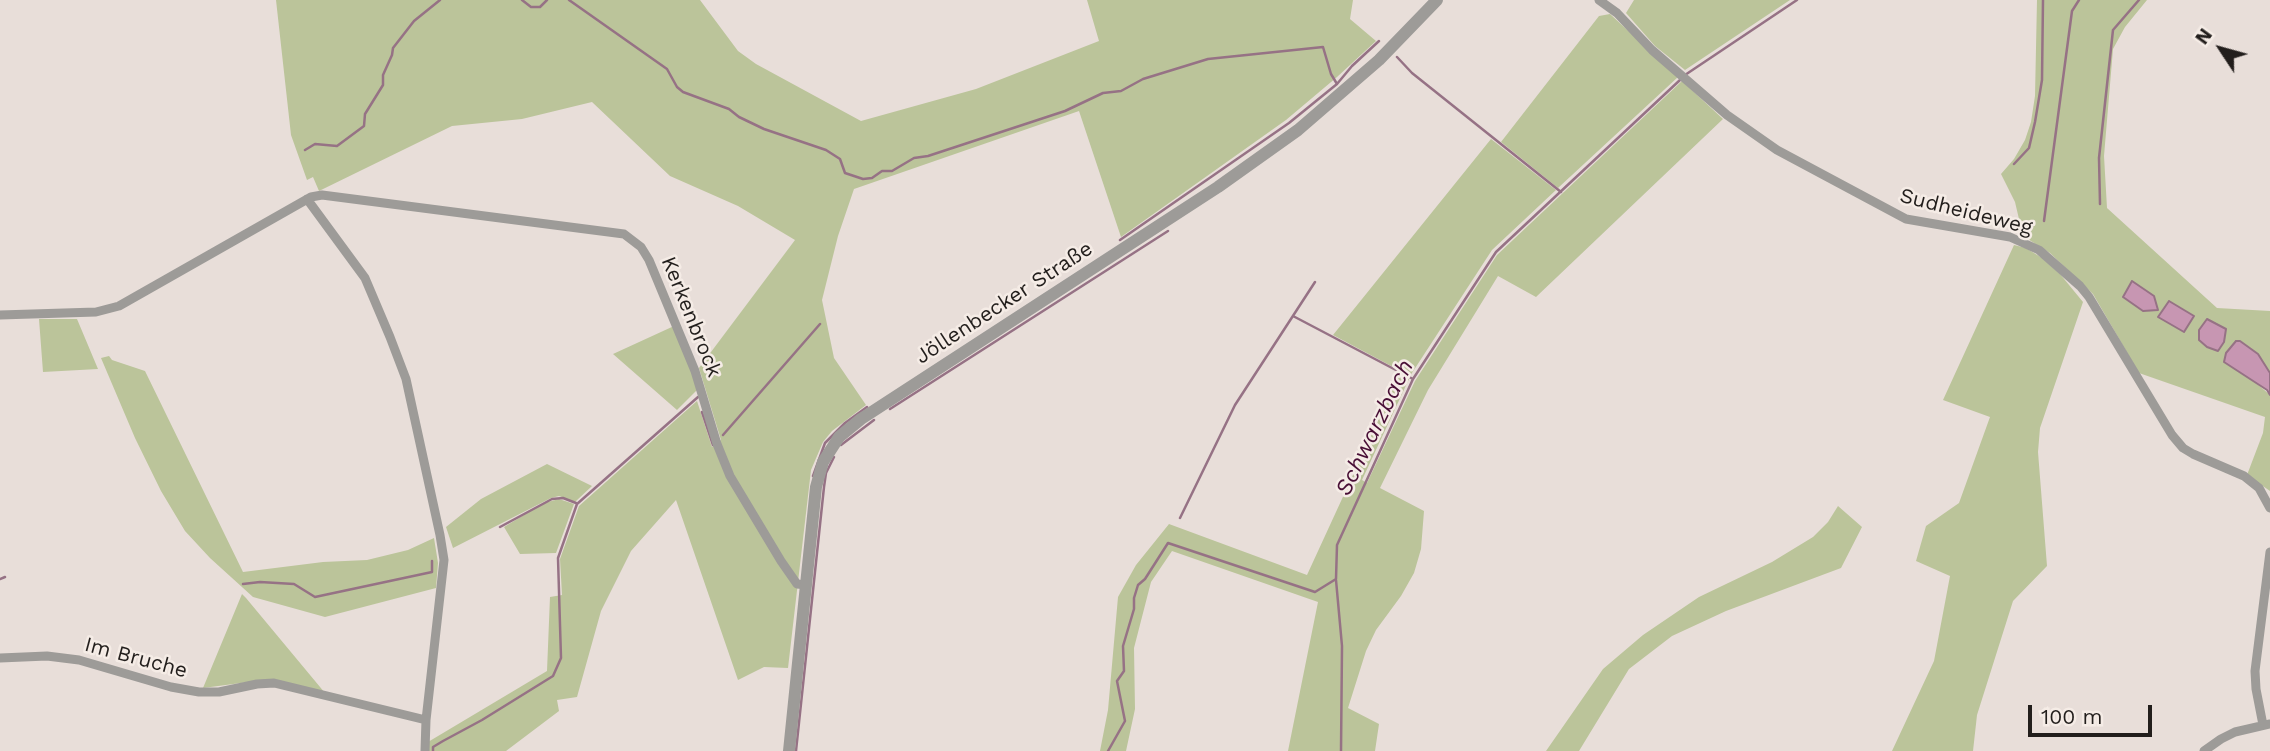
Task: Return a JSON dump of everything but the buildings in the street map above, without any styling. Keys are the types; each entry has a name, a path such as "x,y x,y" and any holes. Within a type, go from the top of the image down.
{"street":[{"name":"Jöllenbecker Straße","path":"789,751 818,480 823,462 839,437 881,406 1219,187 1298,130 1379,60 1437,0"},
{"name":"Sudheideweg","path":"1599,0 1617,13 1652,50 1754,136 1906,219 2010,237 2039,250 2080,285 2089,297 2172,435 2183,448 2244,476 2259,488 2270,508"},
{"name":"Kerkenbrock","path":"0,315 96,312 119,306 307,199 322,195 624,234 633,240 649,260 704,394 717,444 730,476 797,584 807,585"},
{"path":"307,199 365,278 406,379 444,560 425,751"},
{"path":"2204,751 2221,739 2266,724 2256,689 2255,671 2270,552"},
{"name":"Im Bruche","path":"0,658 47,656 79,660 171,687 199,692 219,692 274,683 426,720"}],"green space":[{"path":"276,0 700,0 738,51 756,64 861,121 976,89 1099,41 1087,0 1353,0 1350,19 1376,41 1286,120 1121,237 1079,111 854,189 838,236 822,300 834,358 866,405 832,431 823,442 811,470 788,668 764,667 738,680 676,500 631,551 601,611 577,697 557,700 559,711 506,751 429,751 428,742 547,671 550,597 562,595 560,559 579,506 697,401 712,447 721,440 699,368 795,240 738,206 670,176 592,102 522,119 452,126 319,191 313,177 307,180 291,135"},
{"path":"1634,0 1790,0 1685,70 1655,46 1626,13"},
{"path":"2037,0 2147,0 2125,27 2113,49 2104,156 2107,208 2217,308 2270,311 2270,373 2258,354 2255,382 2270,395 2270,491 2247,475 2263,433 2265,417 2139,373 2093,294 2050,253 2023,236 2015,202 2001,174 2025,140 2031,122 2035,96"},
{"path":"1610,14 1678,77 1558,188 1501,142 1599,16"},
{"path":"1682,81 1723,119 1536,297 1498,276 1428,390 1380,488 1424,511 1421,549 1414,573 1376,630 1366,651 1348,708 1379,724 1375,751 1288,751 1318,602 1172,551 1151,582 1134,648 1135,709 1126,751 1100,751 1108,710 1118,597 1136,565 1169,524 1307,575 1399,375 1409,379 1362,480 1367,483 1415,381 1497,255"},
{"path":"1491,139 1556,190 1492,250 1410,376 1333,335"},
{"path":"2014,245 2026,248 2042,258 2060,274 2083,302 2040,428 2038,452 2047,566 2013,601 1977,715 1973,751 1892,751 1934,661 1950,576 1916,561 1926,526 1959,503 1990,417 1943,400"},
{"path":"39,319 77,319 98,369 43,372"},
{"path":"674,326 698,389 677,410 613,354"},
{"path":"109,356 112,360 145,371 243,572 323,562 367,560 408,550 434,538 438,563 436,588 325,617 253,597 185,531 161,491 101,358"},
{"path":"547,464 592,486 575,502 559,496 551,498 453,548 446,527 481,499"},
{"path":"559,499 574,504 556,553 520,554 504,527 544,503"},
{"path":"1838,506 1862,527 1841,568 1726,611 1672,636 1629,669 1579,751 1546,751 1603,669 1643,635 1699,597 1772,562 1813,537 1828,522"},
{"path":"242,594 325,693 256,681 203,688"}],"shaded area":[{"path":"2132,281 2154,296 2158,310 2143,311 2123,297"},
{"path":"2169,301 2194,316 2184,332 2158,317"},
{"path":"2207,319 2226,329 2224,342 2218,351 2199,340 2199,330"},
{"path":"2236,341 2258,354 2270,373 2270,395 2267,390 2224,362 2226,353"}],"waterway":[{"path":"305,150 315,144 337,146 364,126 365,114 383,85 383,75 393,48 414,21 440,0"},
{"path":"522,0 531,7 540,7 547,0"},
{"path":"569,0 667,69 683,92 729,109 764,129 826,150 840,159 845,173 863,179 872,178 882,171 892,171 914,158 928,156 1065,111 1103,93 1121,91 1143,79 1208,59 1323,47 1337,84 1379,41"},
{"name":"Schwarzbach","path":"1685,75 1797,0"},
{"path":"2014,164 2029,148 2035,122 2042,80 2043,0"},
{"path":"2044,221 2072,11 2079,0"},
{"path":"2100,204 2099,158 2113,30 2139,0"},
{"path":"1397,57 1412,73 1561,192"},
{"name":"Schwarzbach","path":"1108,751 1125,721 1117,681 1124,671 1123,646 1134,609 1134,598 1138,585 1145,579 1168,543 1315,592 1336,579 1337,545 1413,379 1496,252 1680,80"},
{"path":"1120,240 1289,123 1337,84"},
{"path":"890,409 1168,231"},
{"path":"1180,518 1235,405 1315,282"},
{"path":"1293,316 1413,379"},
{"path":"723,435 820,324"},
{"path":"433,751 433,747 553,676 561,658 558,558 577,504 698,397"},
{"path":"813,476 825,443 845,423 867,407"},
{"path":"702,412 713,445"},
{"path":"841,445 874,420"},
{"path":"796,751 824,487 826,473 834,457"},
{"path":"500,527 552,499 563,498 576,503"},
{"path":"243,584 294,584 315,597 432,572 432,561"},
{"path":"0,579 5,577"},
{"path":"1336,580 1342,646 1341,751"}]}
